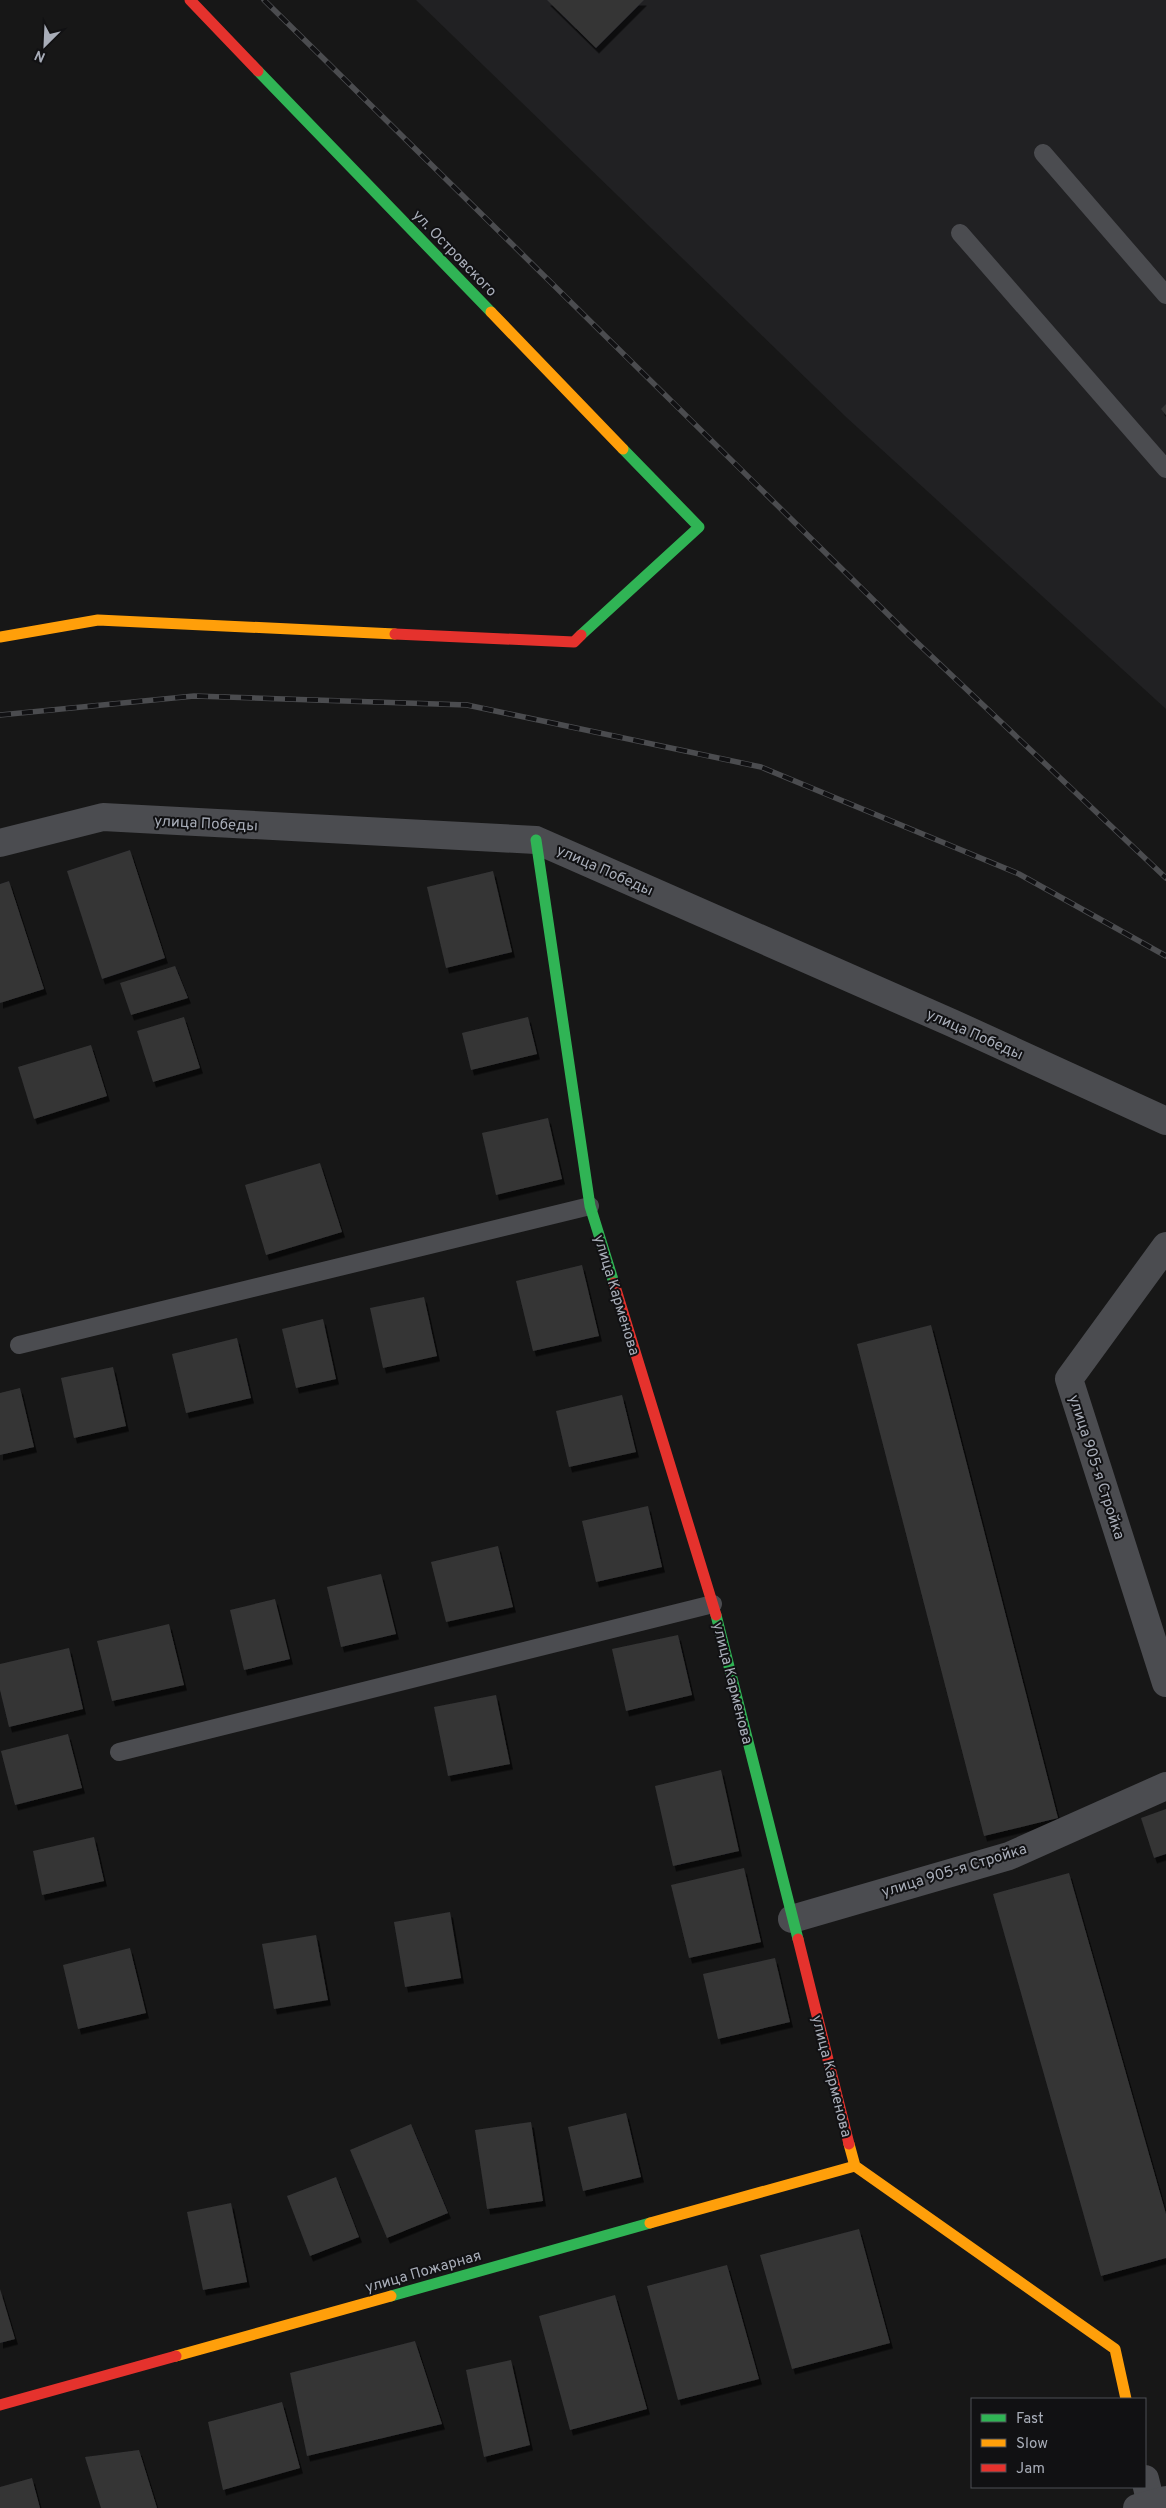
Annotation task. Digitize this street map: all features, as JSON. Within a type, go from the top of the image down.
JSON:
[{"type":"street","name":"ул. Островского","points":[[0,637],[98,620],[574,642],[699,527],[190,0]]},
{"type":"street","name":"улица Победы","points":[[0,843],[103,817],[536,840],[952,1023],[1166,1120]]},
{"type":"street","name":"улица Карменова","points":[[536,840],[590,1206],[713,1604],[855,2166]]},
{"type":"street","name":"улица 905-я Стройка","points":[[1166,1246],[1069,1379],[1166,1683]]},
{"type":"street","name":"улица 905-я Стройка","points":[[792,1919],[1009,1856],[1166,1786]]},
{"type":"street","points":[[855,2166],[1114,2349],[1126,2398]]},
{"type":"street","name":"улица Пожарная","points":[[0,2404],[855,2166]]},
{"type":"lane","points":[[1043,153],[1166,296]]},
{"type":"lane","points":[[960,233],[1166,469]]},
{"type":"lane","points":[[18,1344],[590,1206]]},
{"type":"lane","points":[[119,1752],[713,1604]]},
{"type":"shaded area","points":[[416,0],[1166,0],[1166,709],[846,417]]},
{"type":"building","points":[[547,0],[644,0],[596,48]]},
{"type":"building","points":[[1166,404],[1166,415],[1161,409]]},
{"type":"building","points":[[130,850],[165,958],[102,979],[67,871]]},
{"type":"building","points":[[493,871],[512,952],[446,968],[427,887]]},
{"type":"building","points":[[9,881],[44,989],[0,1003],[0,884]]},
{"type":"building","points":[[175,966],[188,998],[131,1015],[120,983]]},
{"type":"building","points":[[184,1017],[200,1068],[153,1082],[137,1031]]},
{"type":"building","points":[[528,1017],[537,1054],[471,1070],[462,1033]]},
{"type":"building","points":[[91,1045],[107,1096],[34,1119],[18,1067]]},
{"type":"building","points":[[548,1118],[562,1179],[496,1195],[482,1133]]},
{"type":"building","points":[[320,1163],[342,1232],[266,1255],[245,1185]]},
{"type":"building","points":[[582,1265],[599,1336],[533,1351],[516,1281]]},
{"type":"building","points":[[424,1297],[437,1356],[383,1368],[370,1308]]},
{"type":"building","points":[[323,1319],[336,1379],[296,1388],[282,1329]]},
{"type":"building","points":[[931,1325],[1058,1818],[984,1836],[857,1344]]},
{"type":"building","points":[[237,1338],[251,1398],[186,1413],[172,1354]]},
{"type":"building","points":[[113,1367],[126,1426],[74,1438],[61,1378]]},
{"type":"building","points":[[20,1388],[34,1447],[0,1455],[0,1393]]},
{"type":"building","points":[[622,1395],[636,1452],[569,1467],[556,1411]]},
{"type":"building","points":[[648,1506],[662,1567],[596,1582],[582,1521]]},
{"type":"building","points":[[498,1546],[513,1607],[446,1622],[431,1562]]},
{"type":"building","points":[[381,1574],[396,1634],[341,1647],[327,1587]]},
{"type":"building","points":[[275,1599],[290,1659],[244,1670],[230,1610]]},
{"type":"building","points":[[169,1624],[184,1685],[112,1701],[97,1641]]},
{"type":"building","points":[[678,1635],[692,1695],[626,1711],[612,1649]]},
{"type":"building","points":[[69,1648],[83,1709],[9,1727],[0,1690],[0,1664]]},
{"type":"building","points":[[496,1695],[510,1764],[448,1776],[434,1707]]},
{"type":"building","points":[[68,1734],[82,1788],[15,1805],[1,1751]]},
{"type":"building","points":[[721,1770],[739,1851],[673,1866],[655,1786]]},
{"type":"building","points":[[1166,1809],[1166,1854],[1154,1858],[1141,1818]]},
{"type":"building","points":[[94,1837],[104,1881],[42,1895],[33,1851]]},
{"type":"building","points":[[744,1868],[761,1942],[689,1958],[671,1885]]},
{"type":"building","points":[[1069,1873],[1166,2214],[1166,2258],[1101,2276],[993,1894]]},
{"type":"building","points":[[450,1912],[461,1978],[405,1987],[394,1922]]},
{"type":"building","points":[[316,1935],[328,2000],[274,2009],[262,1944]]},
{"type":"building","points":[[130,1948],[146,2013],[78,2029],[63,1965]]},
{"type":"building","points":[[775,1958],[790,2022],[718,2039],[703,1974]]},
{"type":"building","points":[[626,2113],[641,2177],[583,2191],[568,2127]]},
{"type":"building","points":[[531,2122],[543,2201],[487,2209],[475,2130]]},
{"type":"building","points":[[411,2124],[448,2213],[387,2238],[350,2150]]},
{"type":"building","points":[[336,2177],[359,2237],[310,2256],[287,2196]]},
{"type":"building","points":[[231,2203],[247,2282],[203,2290],[187,2212]]},
{"type":"building","points":[[859,2229],[890,2343],[792,2369],[760,2255]]},
{"type":"building","points":[[727,2265],[759,2379],[678,2400],[647,2286]]},
{"type":"building","points":[[0,2289],[15,2339],[0,2343]]},
{"type":"building","points":[[615,2295],[647,2409],[570,2430],[539,2316]]},
{"type":"building","points":[[415,2341],[442,2424],[307,2456],[290,2373]]},
{"type":"building","points":[[511,2360],[530,2445],[484,2457],[466,2370]]},
{"type":"building","points":[[282,2402],[300,2468],[223,2490],[208,2422]]},
{"type":"building","points":[[139,2450],[157,2508],[101,2508],[85,2457]]},
{"type":"building","points":[[32,2478],[40,2508],[0,2508],[0,2487]]},
{"type":"railway","points":[[264,0],[909,635],[1166,878]]},
{"type":"railway","points":[[0,715],[194,696],[467,705],[761,767],[1019,874],[1166,956]]},
{"type":"traffic: fast","points":[[258,71],[491,312]]},
{"type":"traffic: fast","points":[[581,635],[699,527],[623,449]]},
{"type":"traffic: fast","points":[[536,840],[590,1206],[614,1283]]},
{"type":"traffic: fast","points":[[716,1615],[798,1939]]},
{"type":"traffic: fast","points":[[391,2296],[650,2223]]},
{"type":"traffic: slow","points":[[491,312],[623,449]]},
{"type":"traffic: slow","points":[[0,637],[98,620],[395,634]]},
{"type":"traffic: slow","points":[[849,2144],[855,2166],[1115,2349],[1126,2398]]},
{"type":"traffic: slow","points":[[650,2223],[855,2166]]},
{"type":"traffic: slow","points":[[176,2356],[391,2296]]},
{"type":"traffic: jam","points":[[190,0],[258,71]]},
{"type":"traffic: jam","points":[[395,634],[574,642],[581,635]]},
{"type":"traffic: jam","points":[[614,1283],[716,1615]]},
{"type":"traffic: jam","points":[[798,1939],[849,2144]]},
{"type":"traffic: jam","points":[[0,2405],[176,2356]]}]
